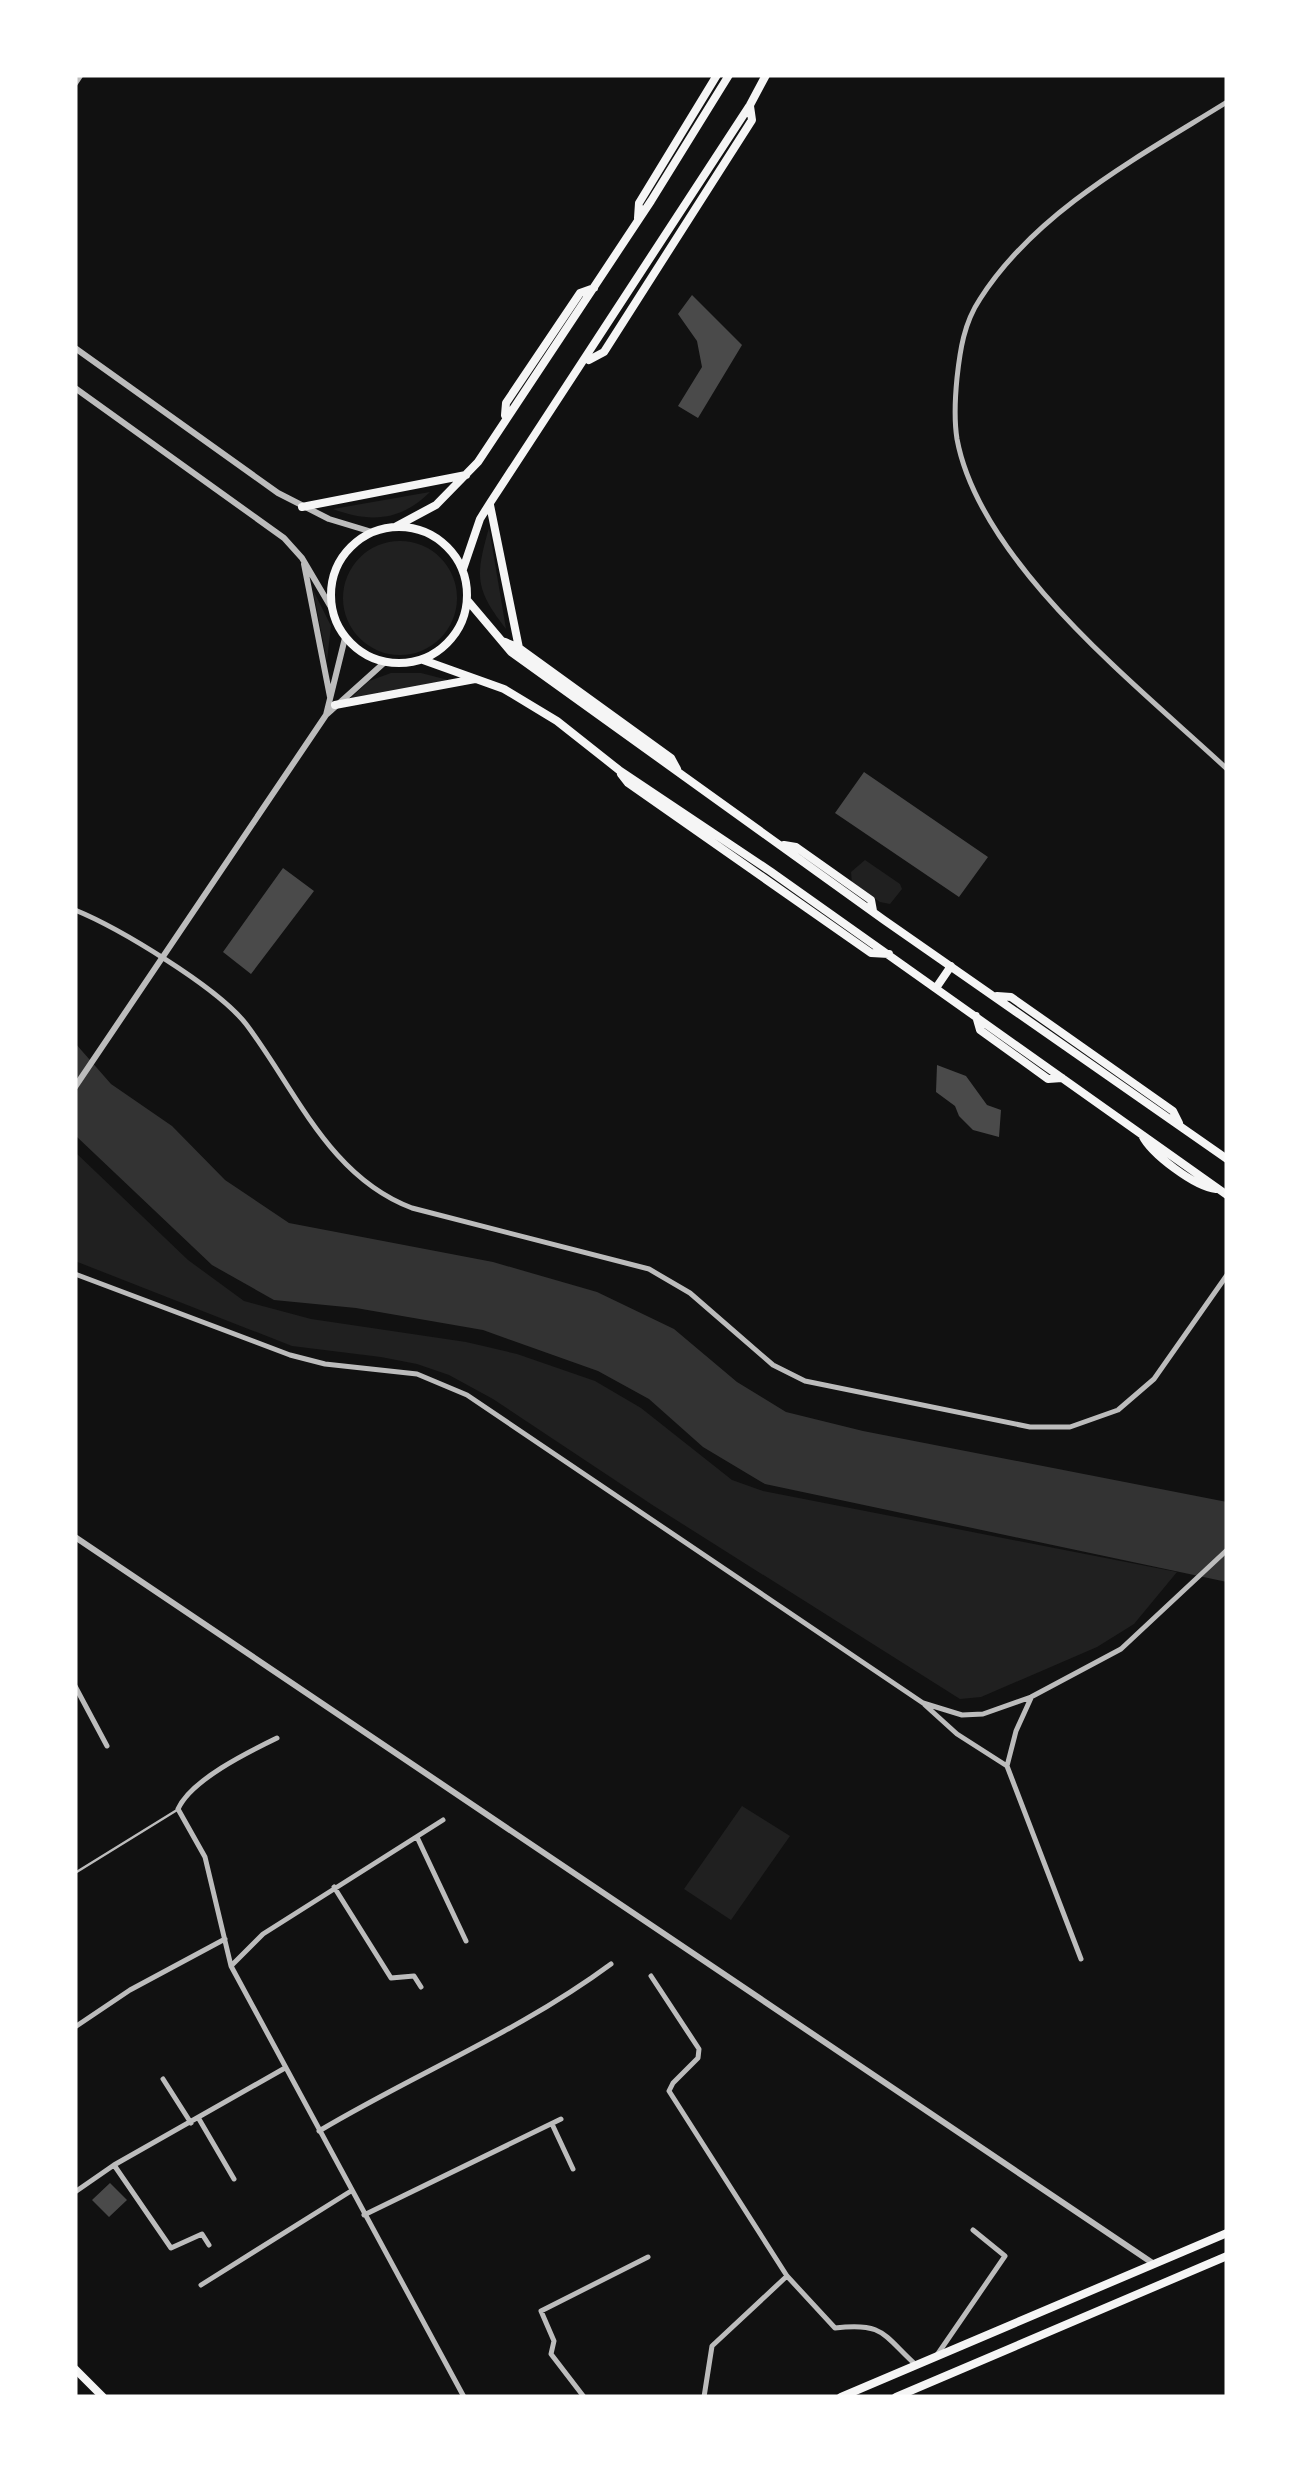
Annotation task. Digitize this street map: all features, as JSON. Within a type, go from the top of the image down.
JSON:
[{"type":"main road","points":[[638,222],[639,203],[717,75]]},
{"type":"main road","points":[[395,527],[416,529],[436,537],[452,551],[463,569],[468,601],[464,620],[454,637],[423,660],[404,664],[384,662],[356,649],[345,638],[332,609],[330,590],[334,572],[356,542],[436,505],[466,475],[638,222],[729,75]]},
{"type":"main road","points":[[463,569],[490,503],[586,362],[766,75]]},
{"type":"main road","points":[[302,507],[466,475]]},
{"type":"main road","points":[[490,503],[519,648]]},
{"type":"main road","points":[[468,601],[511,652],[1227,1159]]},
{"type":"main road","points":[[501,640],[519,648],[671,758],[678,773]]},
{"type":"main road","points":[[423,660],[480,679],[557,721],[618,770],[889,954],[1223,1192]]},
{"type":"main road","points":[[332,701],[480,679]]},
{"type":"main road","points":[[936,988],[951,966]]},
{"type":"main road","points":[[842,2397],[1227,2234]]},
{"type":"main road","points":[[896,2397],[912,2394],[1227,2256]]},
{"type":"main road","points":[[75,2369],[103,2397]]},
{"type":"street","points":[[75,84],[81,75]]},
{"type":"street","points":[[1227,102],[1060,212],[1014,255],[978,300],[961,342],[955,396],[958,439],[973,487],[1015,557],[1100,650],[1227,769]]},
{"type":"street","points":[[75,348],[302,507],[329,520],[372,532]]},
{"type":"street","points":[[75,388],[259,519],[302,558],[332,609]]},
{"type":"street","points":[[302,558],[332,701]]},
{"type":"street","points":[[75,1087],[326,716],[345,638]]},
{"type":"street","points":[[332,701],[384,662]]},
{"type":"street","points":[[75,910],[98,919],[230,1006],[342,1163],[375,1192],[412,1208],[649,1269],[690,1294],[774,1365],[806,1380],[1030,1427],[1082,1424],[1118,1410],[1154,1379],[1227,1274]]},
{"type":"street","points":[[75,1274],[290,1356],[325,1364],[417,1374],[466,1396],[924,1703],[962,1715],[1010,1706],[1121,1649],[1227,1550]]},
{"type":"street","points":[[75,1537],[1154,2264]]},
{"type":"street","points":[[75,1686],[107,1746]]},
{"type":"street","points":[[1031,1697],[1007,1766],[1082,1959]]},
{"type":"street","points":[[924,1703],[930,1713],[957,1734],[1007,1766]]},
{"type":"street","points":[[277,1738],[197,1785],[178,1809],[205,1857],[231,1966],[464,2397]]},
{"type":"street","points":[[231,1966],[263,1934],[443,1820]]},
{"type":"street","points":[[417,1837],[466,1941]]},
{"type":"street","points":[[334,1887],[392,1978],[414,1976],[420,1986]]},
{"type":"street","points":[[75,2028],[130,1990],[224,1939]]},
{"type":"street","points":[[319,2131],[386,2092],[532,2018],[611,1964]]},
{"type":"street","points":[[651,1976],[699,2048],[698,2058],[670,2091],[788,2276],[835,2328],[862,2324],[883,2332],[916,2365]]},
{"type":"street","points":[[75,2192],[114,2164],[285,2068]]},
{"type":"street","points":[[163,2079],[191,2123]]},
{"type":"street","points":[[200,2119],[234,2179]]},
{"type":"street","points":[[364,2215],[561,2119]]},
{"type":"street","points":[[552,2124],[573,2170]]},
{"type":"street","points":[[114,2164],[171,2248],[202,2234],[209,2246]]},
{"type":"street","points":[[200,2286],[351,2191]]},
{"type":"street","points":[[936,2357],[1006,2256],[973,2230]]},
{"type":"street","points":[[584,2397],[551,2354],[554,2341],[541,2310],[648,2257]]},
{"type":"street","points":[[704,2397],[712,2346],[788,2276]]},
{"type":"lane","points":[[75,1872],[178,1809]]},
{"type":"shaded area","points":[[430,492],[408,509],[384,517],[333,509]]},
{"type":"shaded area","points":[[489,528],[506,629],[488,603],[481,582],[481,559]]},
{"type":"shaded area","points":[[400,541],[422,545],[441,557],[453,576],[457,598],[453,620],[441,639],[422,651],[400,655],[378,651],[359,639],[347,620],[343,598],[347,576],[359,557],[378,545]]},
{"type":"shaded area","points":[[313,590],[331,626],[327,661]]},
{"type":"shaded area","points":[[391,673],[421,673],[448,680],[351,698],[369,681]]},
{"type":"shaded area","points":[[865,860],[900,884],[902,889],[890,904],[880,902],[852,883],[851,872]]},
{"type":"shaded area","points":[[75,1043],[111,1084],[172,1126],[225,1180],[289,1223],[493,1262],[597,1292],[674,1329],[737,1382],[786,1412],[863,1431],[1227,1502],[1227,1582],[765,1484],[703,1447],[649,1399],[598,1371],[483,1330],[356,1308],[274,1300],[212,1265],[76,1136]]},
{"type":"shaded area","points":[[75,1152],[188,1260],[244,1301],[311,1319],[466,1342],[517,1354],[595,1381],[641,1408],[732,1480],[763,1491],[1177,1572],[1134,1624],[1097,1647],[981,1697],[960,1699],[654,1506],[493,1399],[449,1375],[381,1357],[292,1346],[75,1261]]},
{"type":"shaded area","points":[[742,1806],[790,1836],[731,1920],[684,1889]]},
{"type":"building","points":[[692,295],[742,345],[698,418],[678,406],[702,367],[697,341],[678,314]]},
{"type":"building","points":[[864,772],[988,857],[959,897],[835,813]]},
{"type":"building","points":[[283,868],[314,891],[251,974],[223,952]]},
{"type":"building","points":[[937,1065],[966,1076],[987,1105],[1001,1110],[999,1137],[973,1130],[955,1106],[936,1092]]},
{"type":"building","points":[[110,2183],[127,2200],[109,2217],[92,2200]]}]
